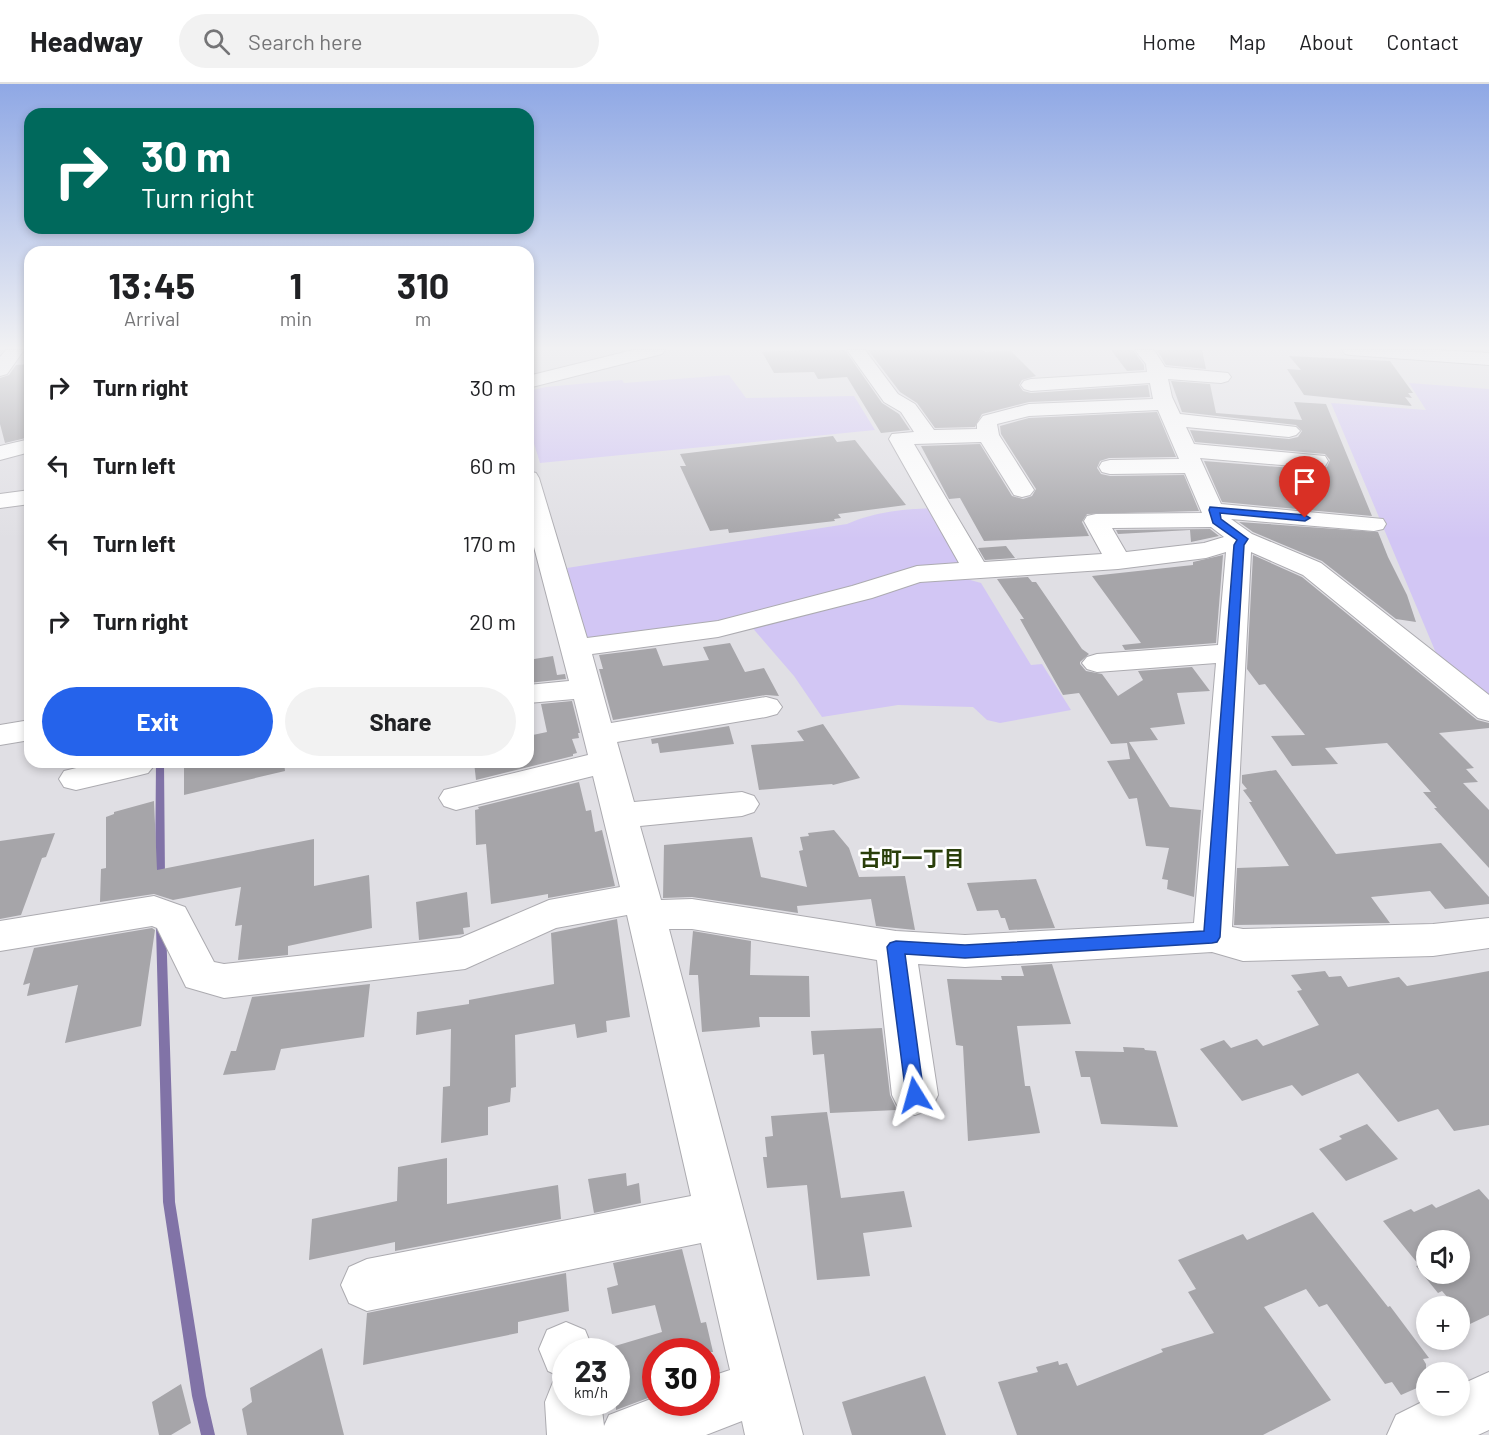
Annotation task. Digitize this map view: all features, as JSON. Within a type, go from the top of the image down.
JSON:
[{"type":"street","points":[[912,413],[928,436]]},
{"type":"street","points":[[1017,413],[990,420],[987,424],[988,435],[1022,490]]},
{"type":"street","points":[[1170,413],[1215,515],[1242,539],[1312,569],[1489,711]]},
{"type":"street","points":[[1110,467],[1191,458],[1309,460],[1287,424],[1179,413]]},
{"type":"street","points":[[976,571],[900,440],[928,436],[988,435]]},
{"type":"street","points":[[0,453],[24,447]]},
{"type":"street","points":[[0,501],[24,498]]},
{"type":"street","points":[[534,501],[603,748],[768,1411],[629,1435]]},
{"type":"street","points":[[1118,561],[1094,517],[1215,515],[1374,525]]},
{"type":"street","points":[[576,648],[718,629],[862,592],[917,574],[1118,561],[1206,550],[1242,539]]},
{"type":"street","points":[[1212,937],[1239,545],[1242,539]]},
{"type":"street","points":[[534,588],[556,585]]},
{"type":"street","points":[[1097,663],[1231,653]]},
{"type":"street","points":[[534,693],[586,688]]},
{"type":"street","points":[[456,798],[603,748],[766,707]]},
{"type":"street","points":[[0,735],[24,731]]},
{"type":"street","points":[[76,778],[122,768]]},
{"type":"street","points":[[620,816],[742,804]]},
{"type":"street","points":[[0,936],[163,915],[200,975],[224,981],[465,953],[549,915],[643,906],[896,947],[965,951],[1212,937],[1243,945],[1433,940],[1489,933]]},
{"type":"street","points":[[896,947],[915,1095]]},
{"type":"street","points":[[367,1285],[720,1215]]},
{"type":"street","points":[[1416,1435],[1489,1400]]},
{"type":"street","points":[[574,1416],[576,1435]]},
{"type":"shaded area","points":[[534,413],[865,413],[875,430],[540,463],[534,444]]},
{"type":"shaded area","points":[[1335,413],[1489,413],[1489,695],[1436,653]]},
{"type":"shaded area","points":[[938,508],[970,569],[716,628],[584,641],[567,568],[847,524],[869,516],[891,512]]},
{"type":"shaded area","points":[[921,576],[956,576],[981,583],[1031,665],[1042,664],[1071,710],[1000,723],[987,720],[973,707],[898,705],[822,717],[794,676],[750,625]]},
{"type":"building","points":[[0,413],[24,413],[24,438],[5,443],[0,424]]},
{"type":"building","points":[[869,413],[898,413],[910,430],[881,433]]},
{"type":"building","points":[[924,413],[986,413],[982,414],[975,427],[935,428]]},
{"type":"building","points":[[1157,413],[1176,457],[1109,458],[1100,461],[1097,468],[1101,474],[1110,476],[1184,475],[1199,511],[1087,514],[1082,522],[1089,536],[984,541],[960,498],[949,499],[921,446],[980,444],[1012,496],[1023,499],[1032,496],[1036,489],[1001,434],[1000,426],[1029,418]]},
{"type":"building","points":[[1191,413],[1302,420],[1299,413],[1330,413],[1372,516],[1222,502],[1204,461],[1317,470],[1327,467],[1330,460],[1325,454],[1195,442],[1190,430],[1289,439],[1298,437],[1302,431],[1296,425]]},
{"type":"building","points":[[833,436],[837,442],[855,440],[906,505],[838,514],[841,518],[834,519],[835,521],[729,533],[728,529],[710,531],[680,466],[686,466],[680,454]]},
{"type":"building","points":[[1239,522],[1378,532],[1407,595],[1416,622],[1396,619],[1322,561],[1253,532]]},
{"type":"building","points":[[1210,529],[1219,536],[1191,542],[1190,530],[1118,534],[1116,530]]},
{"type":"building","points":[[1006,546],[1015,558],[985,560],[978,548]]},
{"type":"building","points":[[1223,555],[1216,643],[1125,650],[1122,645],[1141,643],[1092,576],[1193,565],[1193,562]]},
{"type":"building","points":[[1253,555],[1302,577],[1477,720],[1489,723],[1489,728],[1439,733],[1474,768],[1466,769],[1478,782],[1463,783],[1489,810],[1489,868],[1434,808],[1437,808],[1423,792],[1431,792],[1387,743],[1325,748],[1338,764],[1292,766],[1271,736],[1305,735],[1265,684],[1259,685],[1247,669]]},
{"type":"building","points":[[1028,577],[1032,582],[1036,582],[1082,649],[1089,654],[1080,664],[1086,671],[1102,674],[1118,696],[1143,680],[1138,671],[1192,667],[1210,691],[1177,693],[1185,724],[1150,728],[1158,740],[1129,742],[1170,807],[1201,810],[1194,897],[1167,889],[1168,880],[1162,879],[1169,848],[1146,846],[1137,798],[1129,799],[1107,761],[1130,759],[1127,743],[1111,744],[1079,693],[1063,695],[1020,619],[1024,619],[997,579]]},
{"type":"building","points":[[730,643],[745,672],[764,668],[779,696],[766,695],[613,720],[599,669],[603,669],[599,655],[656,648],[663,666],[709,660],[703,647]]},
{"type":"building","points":[[553,656],[557,675],[565,674],[566,679],[534,682],[534,659]]},
{"type":"building","points":[[572,701],[580,733],[578,733],[579,738],[572,739],[577,753],[573,756],[534,766],[534,735],[547,732],[541,704]]},
{"type":"building","points":[[823,724],[860,778],[833,785],[759,790],[751,745],[804,741],[797,731]]},
{"type":"building","points":[[729,726],[734,744],[660,753],[658,743],[652,744],[651,739]]},
{"type":"building","points":[[184,768],[285,768],[285,771],[184,795]]},
{"type":"building","points":[[475,768],[524,768],[476,780]]},
{"type":"building","points":[[1276,770],[1336,854],[1441,843],[1489,897],[1489,904],[1445,909],[1430,891],[1371,897],[1390,923],[1234,925],[1237,868],[1289,866],[1249,802],[1252,802],[1243,790],[1247,789],[1242,783],[1242,775]]},
{"type":"building","points":[[579,782],[586,811],[591,810],[595,832],[602,830],[615,886],[548,898],[548,894],[491,904],[486,844],[476,845],[475,810],[479,809],[478,807]]},
{"type":"building","points":[[154,801],[157,870],[314,839],[314,886],[369,875],[372,928],[288,946],[288,955],[238,960],[242,925],[235,926],[241,887],[173,900],[154,894],[100,902],[101,869],[106,868],[106,817],[114,812]]},
{"type":"building","points":[[834,830],[849,848],[859,877],[905,876],[915,930],[876,926],[871,899],[797,906],[798,913],[692,897],[663,898],[664,845],[752,837],[761,877],[807,887],[799,851],[803,850],[800,837],[809,836],[808,833]]},
{"type":"building","points":[[55,833],[46,857],[42,858],[21,915],[0,919],[0,841]]},
{"type":"building","points":[[1036,879],[1055,928],[1009,930],[1005,918],[1001,918],[998,910],[977,911],[967,883]]},
{"type":"building","points":[[467,892],[470,927],[463,928],[464,934],[419,940],[416,902]]},
{"type":"building","points":[[617,919],[630,1017],[606,1021],[607,1032],[577,1038],[575,1024],[515,1035],[516,1087],[511,1088],[510,1102],[488,1107],[488,1135],[441,1143],[443,1087],[450,1086],[451,1029],[416,1035],[417,1012],[469,1004],[469,1000],[554,984],[551,933]]},
{"type":"building","points":[[152,928],[155,930],[141,1026],[65,1043],[78,985],[27,996],[30,983],[23,985],[34,948]]},
{"type":"building","points":[[693,931],[751,941],[750,975],[809,976],[810,1017],[759,1017],[760,1027],[702,1032],[698,975],[689,975]]},
{"type":"building","points":[[1052,964],[1071,1024],[1017,1026],[1025,1086],[1030,1086],[1040,1133],[968,1141],[963,1046],[956,1045],[947,979],[1002,980],[1001,976],[1024,976],[1021,966]]},
{"type":"building","points":[[1325,971],[1329,977],[1341,976],[1348,987],[1399,977],[1407,986],[1489,971],[1489,1125],[1454,1131],[1438,1109],[1398,1122],[1358,1073],[1302,1096],[1292,1085],[1242,1101],[1200,1049],[1224,1040],[1231,1048],[1257,1039],[1263,1046],[1319,1025],[1297,991],[1302,990],[1291,975]]},
{"type":"building","points":[[370,984],[364,1037],[281,1049],[275,1070],[223,1075],[231,1051],[236,1051],[252,997]]},
{"type":"building","points":[[882,1028],[890,1095],[897,1110],[830,1113],[824,1054],[813,1055],[811,1031]]},
{"type":"building","points":[[1123,1047],[1156,1051],[1178,1127],[1101,1124],[1090,1077],[1081,1077],[1075,1051],[1124,1052]]},
{"type":"building","points":[[827,1112],[841,1198],[904,1191],[912,1227],[863,1233],[870,1276],[817,1280],[807,1185],[767,1188],[763,1157],[767,1157],[765,1137],[773,1136],[771,1116]]},
{"type":"building","points":[[1367,1124],[1398,1159],[1346,1181],[1319,1149],[1342,1139],[1339,1136]]},
{"type":"building","points":[[447,1158],[447,1204],[558,1185],[561,1219],[395,1251],[395,1242],[309,1260],[312,1219],[397,1201],[398,1167]]},
{"type":"building","points":[[626,1173],[627,1186],[639,1183],[641,1203],[594,1213],[588,1179]]},
{"type":"building","points":[[1479,1189],[1489,1200],[1489,1315],[1470,1324],[1470,1296],[1446,1296],[1442,1291],[1438,1293],[1431,1284],[1470,1284],[1470,1230],[1416,1230],[1416,1261],[1383,1221],[1411,1209],[1414,1212],[1432,1204],[1436,1208]]},
{"type":"building","points":[[1313,1212],[1416,1341],[1416,1350],[1423,1350],[1429,1358],[1423,1359],[1425,1362],[1416,1362],[1416,1388],[1401,1395],[1392,1382],[1385,1384],[1327,1304],[1319,1307],[1306,1289],[1264,1307],[1331,1400],[1263,1435],[1017,1435],[998,1382],[1038,1372],[1036,1367],[1058,1361],[1059,1365],[1067,1363],[1077,1386],[1163,1352],[1161,1349],[1214,1333],[1188,1292],[1196,1289],[1178,1260],[1243,1234],[1247,1240]]},
{"type":"building","points":[[682,1249],[701,1323],[706,1322],[710,1338],[642,1338],[642,1400],[630,1405],[630,1342],[662,1332],[655,1305],[612,1314],[607,1288],[618,1285],[613,1263]]},
{"type":"building","points":[[566,1273],[569,1311],[518,1322],[518,1333],[363,1365],[367,1313]]},
{"type":"building","points":[[322,1348],[344,1435],[247,1435],[242,1409],[252,1402],[250,1388]]},
{"type":"building","points":[[925,1376],[946,1435],[852,1435],[842,1402]]},
{"type":"building","points":[[181,1384],[191,1423],[171,1435],[159,1435],[152,1402]]},
{"type":"waterway","points":[[160,768],[160,880]]},
{"type":"waterway","points":[[161,926],[169,1202],[199,1396],[208,1435]]},
{"type":"district","name":"古町一丁目","points":[[912,859]]},
{"type":"route","points":[[915,1095],[896,947],[965,951],[1212,937],[1239,545],[1242,539],[1217,520],[1214,510],[1305,518]]}]
